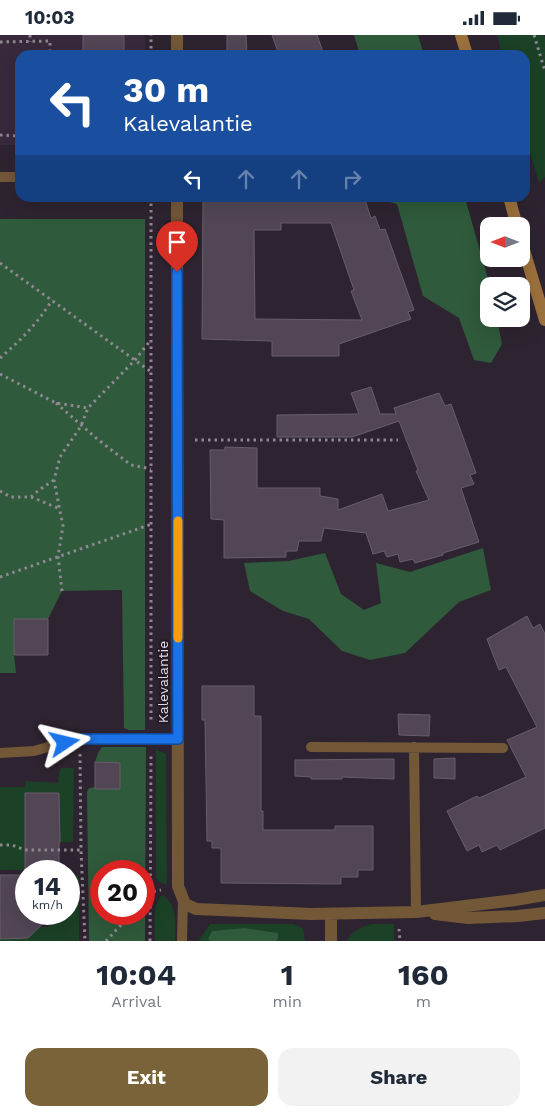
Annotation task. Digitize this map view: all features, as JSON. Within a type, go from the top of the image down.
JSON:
[{"type":"main road","points":[[461,35],[466,50]]},
{"type":"main road","points":[[510,202],[515,217]]},
{"type":"main road","points":[[529,267],[545,320]]},
{"type":"street","points":[[177,35],[177,50]]},
{"type":"street","name":"Kalevalantie","points":[[177,202],[178,886],[183,898]]},
{"type":"street","points":[[416,912],[545,895]]},
{"type":"street","points":[[183,898],[185,904],[196,909],[312,914],[416,912],[468,918],[545,913]]},
{"type":"street","points":[[331,913],[331,941]]},
{"type":"lane","points":[[0,177],[15,177]]},
{"type":"lane","points":[[0,753],[34,751],[80,739],[178,739]]},
{"type":"lane","points":[[311,747],[503,748]]},
{"type":"lane","points":[[414,747],[416,912]]},
{"type":"lane","points":[[182,941],[183,898]]},
{"type":"path","points":[[30,35],[30,42]]},
{"type":"path","points":[[151,35],[151,50]]},
{"type":"path","points":[[534,35],[545,71]]},
{"type":"path","points":[[0,42],[50,41],[50,50]]},
{"type":"path","points":[[0,135],[15,135]]},
{"type":"path","points":[[150,202],[152,525],[151,860]]},
{"type":"path","points":[[0,263],[150,371]]},
{"type":"path","points":[[0,358],[42,317],[52,300]]},
{"type":"path","points":[[62,591],[58,556],[63,526],[54,480],[60,457],[81,426],[88,408],[135,360],[150,341]]},
{"type":"path","points":[[0,374],[56,403],[81,426],[131,465],[151,469]]},
{"type":"path","points":[[56,403],[88,408]]},
{"type":"path","points":[[192,440],[398,439]]},
{"type":"path","points":[[31,497],[54,480]]},
{"type":"path","points":[[0,491],[11,497],[31,497],[59,509]]},
{"type":"path","points":[[0,577],[152,525]]},
{"type":"path","points":[[80,739],[81,850],[85,941]]},
{"type":"path","points":[[0,845],[12,845],[25,850],[81,850]]},
{"type":"path","points":[[399,912],[400,941]]},
{"type":"path","points":[[106,941],[121,925]]},
{"type":"path","points":[[150,925],[150,941]]},
{"type":"shaded area","points":[[0,35],[145,35],[145,50],[15,50],[15,145],[0,145]]},
{"type":"green space","points":[[354,35],[418,35],[422,50],[358,50]]},
{"type":"green space","points":[[497,35],[544,35],[545,38],[545,177],[539,183],[530,152],[530,50],[501,50]]},
{"type":"green space","points":[[390,202],[466,202],[480,251],[480,267],[485,267],[487,277],[480,277],[480,327],[499,327],[502,344],[491,363],[474,360],[459,318],[423,296],[397,204]]},
{"type":"green space","points":[[0,219],[145,219],[145,730],[129,730],[124,728],[122,590],[62,591],[48,619],[14,619],[16,673],[0,673]]},
{"type":"green space","points":[[483,548],[491,590],[459,602],[405,653],[370,660],[342,651],[309,619],[283,611],[250,591],[244,563],[289,561],[325,553],[341,594],[364,610],[381,603],[376,563],[410,572]]},
{"type":"green space","points":[[102,747],[146,747],[145,860],[90,860],[90,925],[145,925],[145,941],[89,941],[87,792],[89,788],[95,787],[95,789],[120,789],[120,763],[95,762]]},
{"type":"green space","points":[[156,749],[166,754],[167,885],[156,879]]},
{"type":"green space","points":[[61,768],[74,768],[73,842],[60,842],[59,793],[25,793],[25,860],[15,860],[15,870],[0,870],[0,787],[25,787],[25,781],[58,783]]},
{"type":"green space","points":[[161,896],[164,896],[172,905],[175,922],[175,941],[155,941],[155,912]]},
{"type":"green space","points":[[210,924],[293,924],[303,928],[305,941],[198,941]]},
{"type":"green space","points":[[372,924],[394,924],[394,941],[346,941],[357,930]]},
{"type":"green space","points":[[50,925],[79,925],[79,941],[0,941],[0,939],[28,938],[39,927],[48,927]]},
{"type":"green space","points":[[244,928],[278,933],[278,939],[276,941],[210,941],[208,939],[212,931]]},
{"type":"building","points":[[83,35],[124,35],[124,50],[83,50]]},
{"type":"building","points":[[227,35],[246,35],[247,50],[227,50]]},
{"type":"building","points":[[272,35],[317,35],[322,50],[277,50]]},
{"type":"building","points":[[203,202],[366,202],[371,218],[375,216],[380,230],[385,229],[414,310],[408,312],[411,319],[339,344],[339,356],[272,356],[272,341],[202,339]],"holes":[[[281,223],[331,223],[354,290],[351,291],[362,320],[255,319],[254,230],[281,230]]]},
{"type":"building","points":[[371,387],[380,414],[396,414],[394,408],[439,393],[445,406],[451,404],[476,473],[470,475],[474,484],[461,488],[479,542],[415,563],[413,559],[400,562],[398,554],[387,557],[384,551],[373,554],[366,533],[324,528],[321,541],[299,541],[297,551],[286,551],[286,557],[224,558],[224,520],[211,519],[210,450],[225,450],[225,447],[257,448],[257,488],[320,488],[320,496],[338,499],[338,510],[382,494],[388,511],[429,500],[416,471],[418,470],[399,421],[352,437],[277,437],[277,415],[359,414],[351,393]]},
{"type":"building","points":[[527,616],[533,628],[540,624],[545,634],[545,828],[500,850],[497,845],[482,852],[479,845],[467,851],[447,811],[477,796],[479,798],[526,777],[507,740],[537,727],[506,667],[499,670],[487,639]]},
{"type":"building","points":[[14,619],[48,619],[48,655],[14,655]]},
{"type":"building","points":[[202,686],[254,686],[254,716],[261,716],[261,811],[263,811],[263,830],[335,830],[335,826],[373,826],[373,870],[358,870],[358,877],[341,877],[341,884],[221,883],[221,848],[212,848],[212,841],[207,841],[205,720],[202,720]]},
{"type":"building","points":[[398,714],[430,715],[429,736],[399,735]]},
{"type":"building","points":[[455,758],[455,779],[434,778],[434,759]]},
{"type":"building","points":[[394,759],[394,779],[342,777],[342,779],[311,779],[311,777],[295,776],[295,760]]},
{"type":"building","points":[[95,762],[120,763],[120,789],[95,789]]},
{"type":"building","points":[[25,793],[59,793],[59,860],[25,860]]},
{"type":"building","points":[[0,875],[15,875],[15,925],[42,925],[28,938],[0,939]]},
{"type":"slow traffic","points":[[178,521],[178,638]]},
{"type":"route","points":[[65,743],[80,739],[178,739],[177,272]]}]
